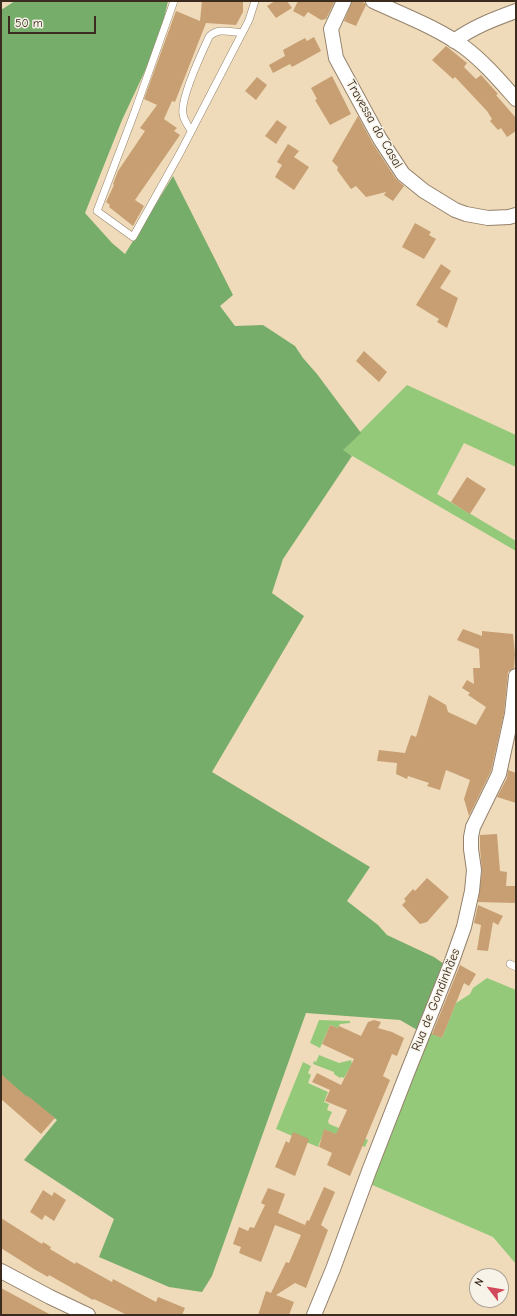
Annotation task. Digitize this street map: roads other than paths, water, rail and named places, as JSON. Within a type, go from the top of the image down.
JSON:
[{"type":"street","name":"Travessa do Casal","points":[[344,1],[331,28],[336,58],[380,139],[403,174],[424,191],[450,207],[466,214],[488,218],[509,217],[516,214]]},
{"type":"street","points":[[373,1],[415,20],[464,47],[487,67],[516,99]]},
{"type":"street","points":[[454,41],[468,31],[496,18],[516,11]]},
{"type":"street","name":"Rua de Gondinhães","points":[[314,1315],[464,927],[472,891],[474,870],[471,849],[473,827],[499,774],[512,714],[516,676]]},
{"type":"street","points":[[1,1271],[88,1315]]},
{"type":"lane","points":[[174,1],[135,111],[97,211],[133,237],[192,131],[249,20],[255,1]]},
{"type":"lane","points":[[192,131],[184,121],[182,107],[187,90],[208,37],[211,34],[222,31],[242,33]]}]
